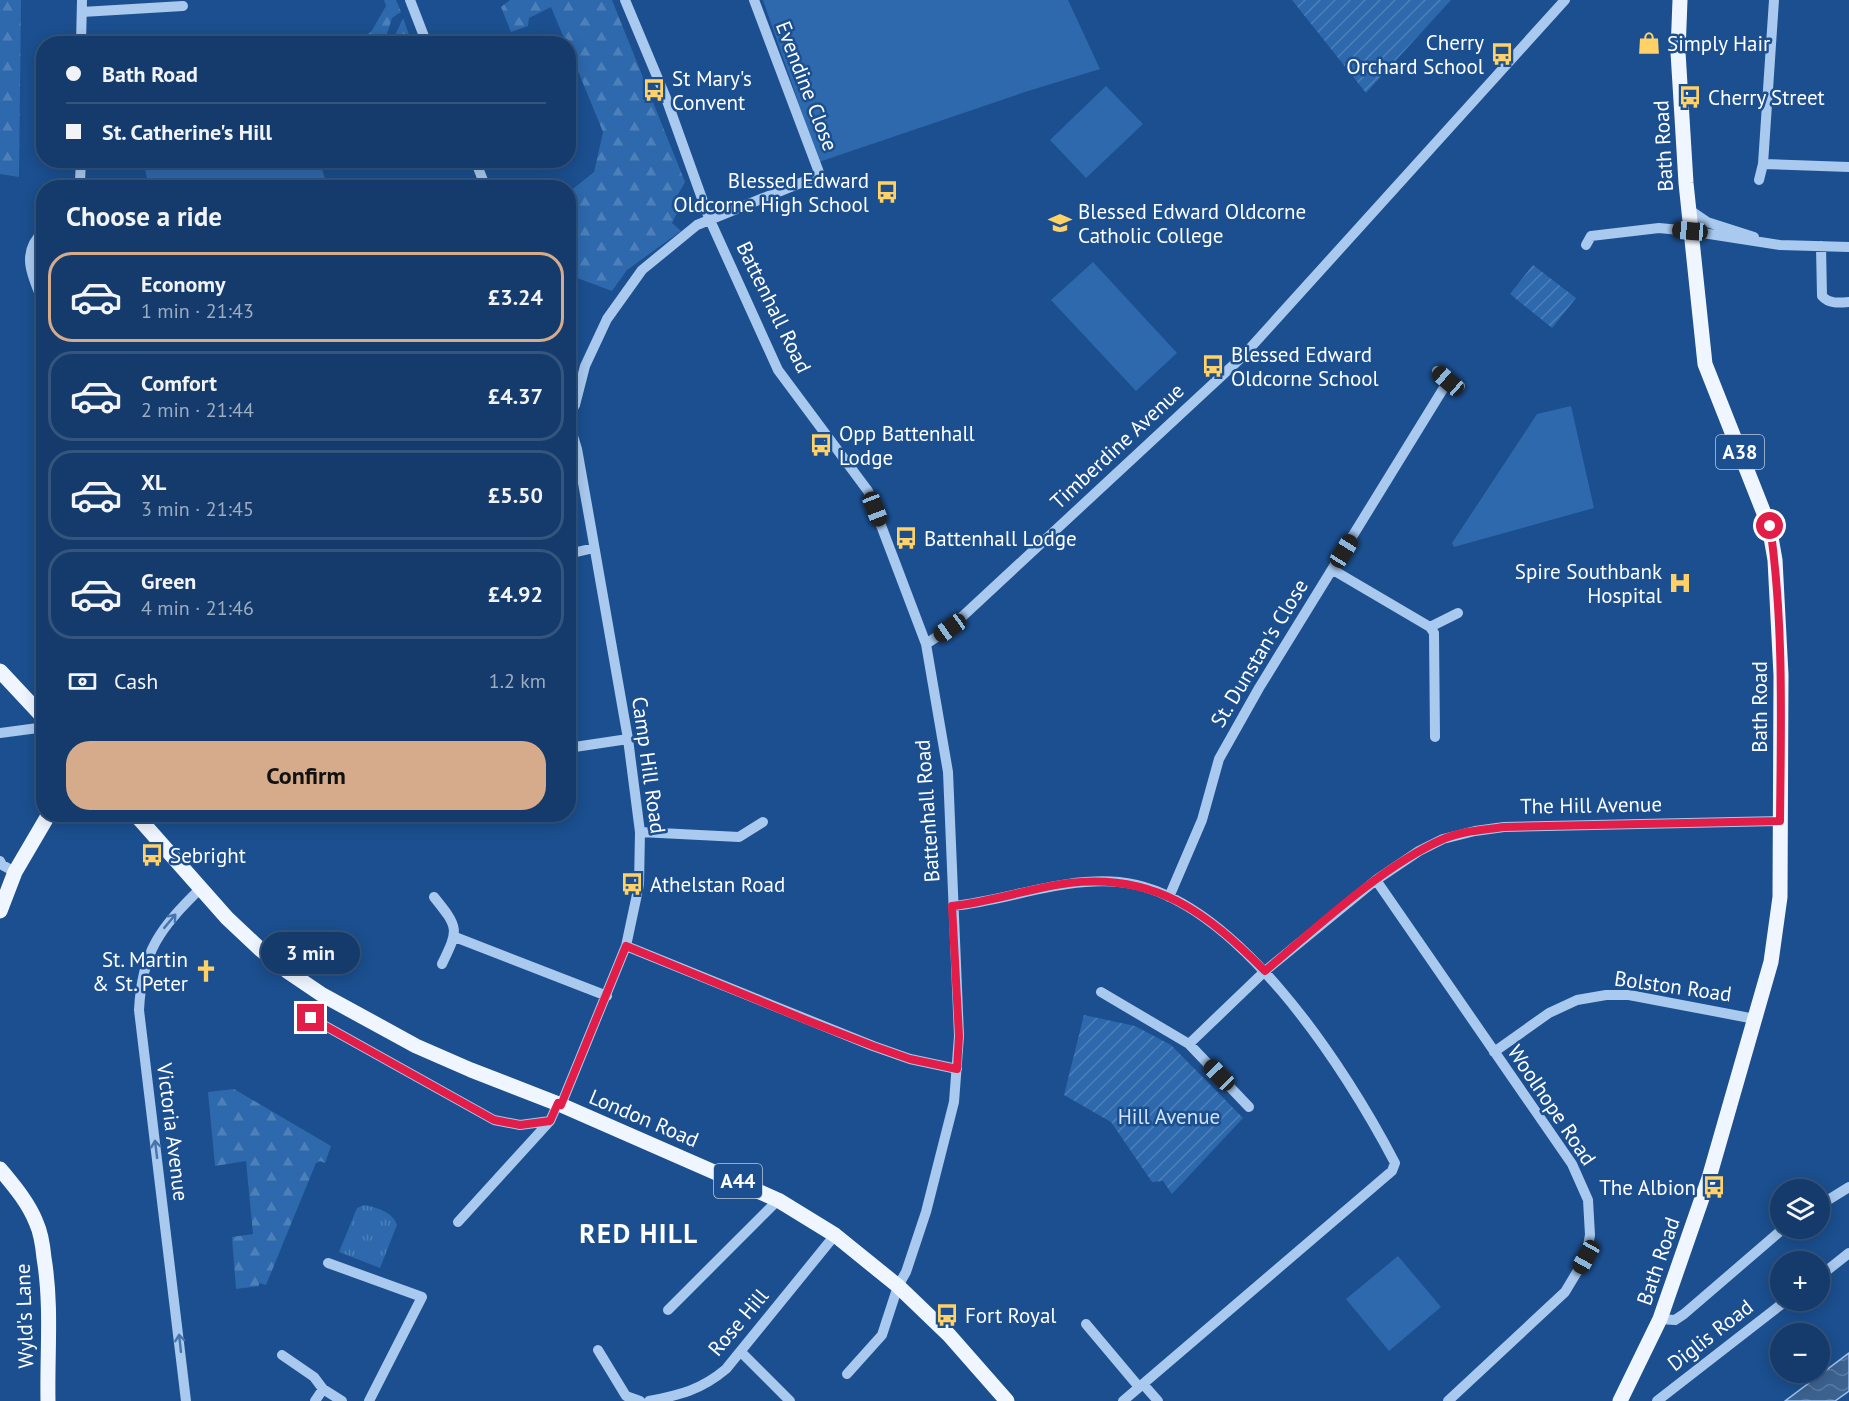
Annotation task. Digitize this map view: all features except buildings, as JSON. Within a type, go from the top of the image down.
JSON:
[{"type":"main road","name":"Bath Road","points":[[1620,1401],[1660,1319],[1709,1178],[1771,962],[1779,908],[1781,675],[1775,560],[1770,526],[1706,364],[1688,209],[1678,52],[1680,0]]},
{"type":"main road","points":[[0,671],[36,709]]},
{"type":"main road","points":[[0,911],[15,872],[44,822]]},
{"type":"main road","name":"London Road","points":[[142,822],[227,918],[261,950],[321,994],[416,1046],[560,1104],[778,1200],[835,1235],[898,1286],[949,1335],[1007,1401]]},
{"type":"main road","name":"Wyld's Lane","points":[[0,1169],[19,1192],[33,1216],[43,1247],[50,1317],[48,1401]]},
{"type":"street","points":[[410,0],[424,36]]},
{"type":"street","name":"Battenhall Road","points":[[625,0],[666,98],[709,218],[778,370],[868,491],[926,644],[948,772],[959,1036],[954,1102],[913,1254],[898,1286],[882,1335],[847,1374]]},
{"type":"street","name":"Evendine Close","points":[[709,218],[820,175],[754,0]]},
{"type":"street","name":"Timberdine Avenue","points":[[926,644],[950,628],[1242,357],[1565,0]]},
{"type":"street","points":[[1759,180],[1764,164],[1774,0]]},
{"type":"street","points":[[81,36],[82,6],[183,6]]},
{"type":"street","points":[[1764,164],[1849,167]]},
{"type":"street","points":[[1688,209],[1707,222],[1780,245]]},
{"type":"street","points":[[576,401],[585,366],[606,319],[642,270],[697,225],[709,218]]},
{"type":"street","points":[[1586,245],[1591,236],[1659,228],[1780,245],[1849,247]]},
{"type":"street","points":[[36,237],[29,252],[30,266],[36,282]]},
{"type":"street","points":[[1821,246],[1822,296],[1826,301],[1834,303],[1849,302]]},
{"type":"street","points":[[1437,371],[1448,381],[1460,386]]},
{"type":"street","name":"St. Dunstan's Close","points":[[1169,897],[1202,820],[1219,759],[1259,688],[1448,381]]},
{"type":"street","name":"Camp Hill Road","points":[[458,1222],[550,1121],[560,1104],[626,946],[639,885],[640,832],[628,739],[576,445]]},
{"type":"street","points":[[576,552],[594,548]]},
{"type":"street","points":[[1333,570],[1430,627],[1434,633],[1435,737]]},
{"type":"street","points":[[1430,627],[1458,613]]},
{"type":"street","points":[[0,734],[36,728]]},
{"type":"street","points":[[576,747],[628,739]]},
{"type":"street","name":"The Hill Avenue","points":[[1189,1044],[1265,971],[1376,880],[1419,851],[1443,839],[1504,827],[1780,821]]},
{"type":"street","points":[[640,832],[739,837],[763,822]]},
{"type":"street","points":[[0,861],[2,865],[15,872]]},
{"type":"street","name":"Woolhope Road","points":[[1376,880],[1572,1164],[1588,1200],[1590,1235],[1586,1257],[1565,1292],[1448,1401]]},
{"type":"street","points":[[952,906],[978,904],[1069,883],[1121,882],[1169,897],[1205,916],[1231,937],[1265,971],[1312,1031],[1354,1090],[1395,1163],[1392,1171],[1123,1401]]},
{"type":"street","name":"Victoria Avenue","points":[[186,1401],[139,1010],[140,987],[153,945],[165,926],[201,888]]},
{"type":"street","points":[[434,897],[450,916],[454,926],[455,937],[442,964]]},
{"type":"street","points":[[455,937],[607,996]]},
{"type":"street","points":[[626,946],[873,1046],[910,1059],[957,1069]]},
{"type":"street","points":[[1101,992],[1189,1044],[1249,1107]]},
{"type":"street","name":"Bolston Road","points":[[1494,1052],[1549,1012],[1578,1000],[1606,995],[1629,995],[1755,1018]]},
{"type":"street","points":[[311,1018],[494,1120],[520,1125],[550,1121]]},
{"type":"street","points":[[1830,1199],[1849,1187]]},
{"type":"street","points":[[668,1310],[778,1200]]},
{"type":"street","name":"Rose Hill","points":[[649,1401],[683,1395],[712,1381],[741,1352],[835,1235]]},
{"type":"street","points":[[1660,1319],[1675,1320],[1684,1314],[1771,1239]]},
{"type":"street","points":[[1830,1268],[1849,1253]]},
{"type":"street","points":[[328,1263],[422,1297],[369,1401]]},
{"type":"street","name":"Diglis Road","points":[[1657,1401],[1773,1311]]},
{"type":"street","points":[[1086,1324],[1141,1386],[1158,1401]]},
{"type":"street","points":[[598,1350],[626,1396],[640,1401]]},
{"type":"street","points":[[741,1352],[790,1401]]},
{"type":"street","points":[[282,1355],[314,1377],[323,1389],[342,1401]]},
{"type":"street","points":[[315,1401],[323,1389]]},
{"type":"green space","points":[[0,0],[21,0],[19,177],[0,174]]},
{"type":"green space","points":[[384,0],[396,0],[401,12],[392,18],[386,36],[363,36],[371,32],[386,6]]},
{"type":"green space","points":[[510,0],[612,0],[685,182],[671,207],[678,211],[672,223],[681,231],[627,270],[612,291],[576,278],[576,186],[594,172],[603,132],[576,66],[576,36],[563,36],[551,7],[529,18],[528,26],[511,32],[501,7]]},
{"type":"green space","points":[[763,0],[1068,0],[1100,69],[819,162]]},
{"type":"green space","points":[[1292,0],[1451,0],[1366,93]]},
{"type":"green space","points":[[403,18],[409,36],[395,36]]},
{"type":"green space","points":[[1106,86],[1143,124],[1086,178],[1050,140]]},
{"type":"green space","points":[[145,168],[322,168],[325,180],[147,180]]},
{"type":"green space","points":[[1093,262],[1177,353],[1136,391],[1051,300]]},
{"type":"green space","points":[[1533,265],[1576,298],[1552,328],[1510,294]]},
{"type":"green space","points":[[1571,406],[1594,508],[1454,547],[1452,543],[1537,414]]},
{"type":"green space","name":"Hill Avenue","points":[[1084,1015],[1135,1026],[1171,1045],[1243,1118],[1172,1194],[1163,1181],[1152,1182],[1111,1122],[1064,1095]]},
{"type":"green space","points":[[234,1089],[331,1146],[325,1163],[320,1161],[316,1163],[266,1285],[259,1283],[259,1286],[236,1289],[232,1237],[253,1234],[246,1161],[215,1166],[208,1092]]},
{"type":"green space","points":[[364,1205],[388,1213],[397,1225],[380,1268],[339,1252],[357,1208]]},
{"type":"green space","points":[[1398,1256],[1441,1307],[1389,1351],[1346,1299]]},
{"type":"water","points":[[1849,1353],[1849,1391],[1835,1401],[1785,1401],[1809,1383],[1830,1383],[1830,1367]]},
{"type":"place","name":"Simply Hair","points":[[1649,43]]},
{"type":"place","name":"Cherry Orchard School","points":[[1502,54]]},
{"type":"place","name":"St Mary's Convent","points":[[654,90]]},
{"type":"place","name":"Cherry Street","points":[[1690,97]]},
{"type":"place","name":"Blessed Edward Oldcorne High School","points":[[887,192]]},
{"type":"place","name":"Blessed Edward Oldcorne Catholic College","points":[[1060,223]]},
{"type":"place","name":"Blessed Edward Oldcorne School","points":[[1213,366]]},
{"type":"place","name":"Opp Battenhall Lodge","points":[[821,445]]},
{"type":"place","name":"Battenhall Lodge","points":[[906,538]]},
{"type":"place","name":"Spire Southbank Hospital","points":[[1680,583]]},
{"type":"place","name":"Sebright","points":[[152,855]]},
{"type":"place","name":"Athelstan Road","points":[[632,884]]},
{"type":"place","name":"St. Martin & St. Peter","points":[[206,971]]},
{"type":"place","name":"The Albion","points":[[1714,1187]]},
{"type":"place","name":"Fort Royal","points":[[947,1315]]},
{"type":"district","name":"RED HILL","points":[[639,1233]]},
{"type":"route","points":[[311,1018],[494,1120],[520,1125],[550,1121],[558,1103],[561,1105],[573,1079],[626,946],[873,1046],[910,1059],[957,1069],[959,1036],[952,906],[978,904],[1069,883],[1121,882],[1169,897],[1205,916],[1231,937],[1265,971],[1376,880],[1419,851],[1443,839],[1504,827],[1780,821],[1779,611],[1770,526]]}]
